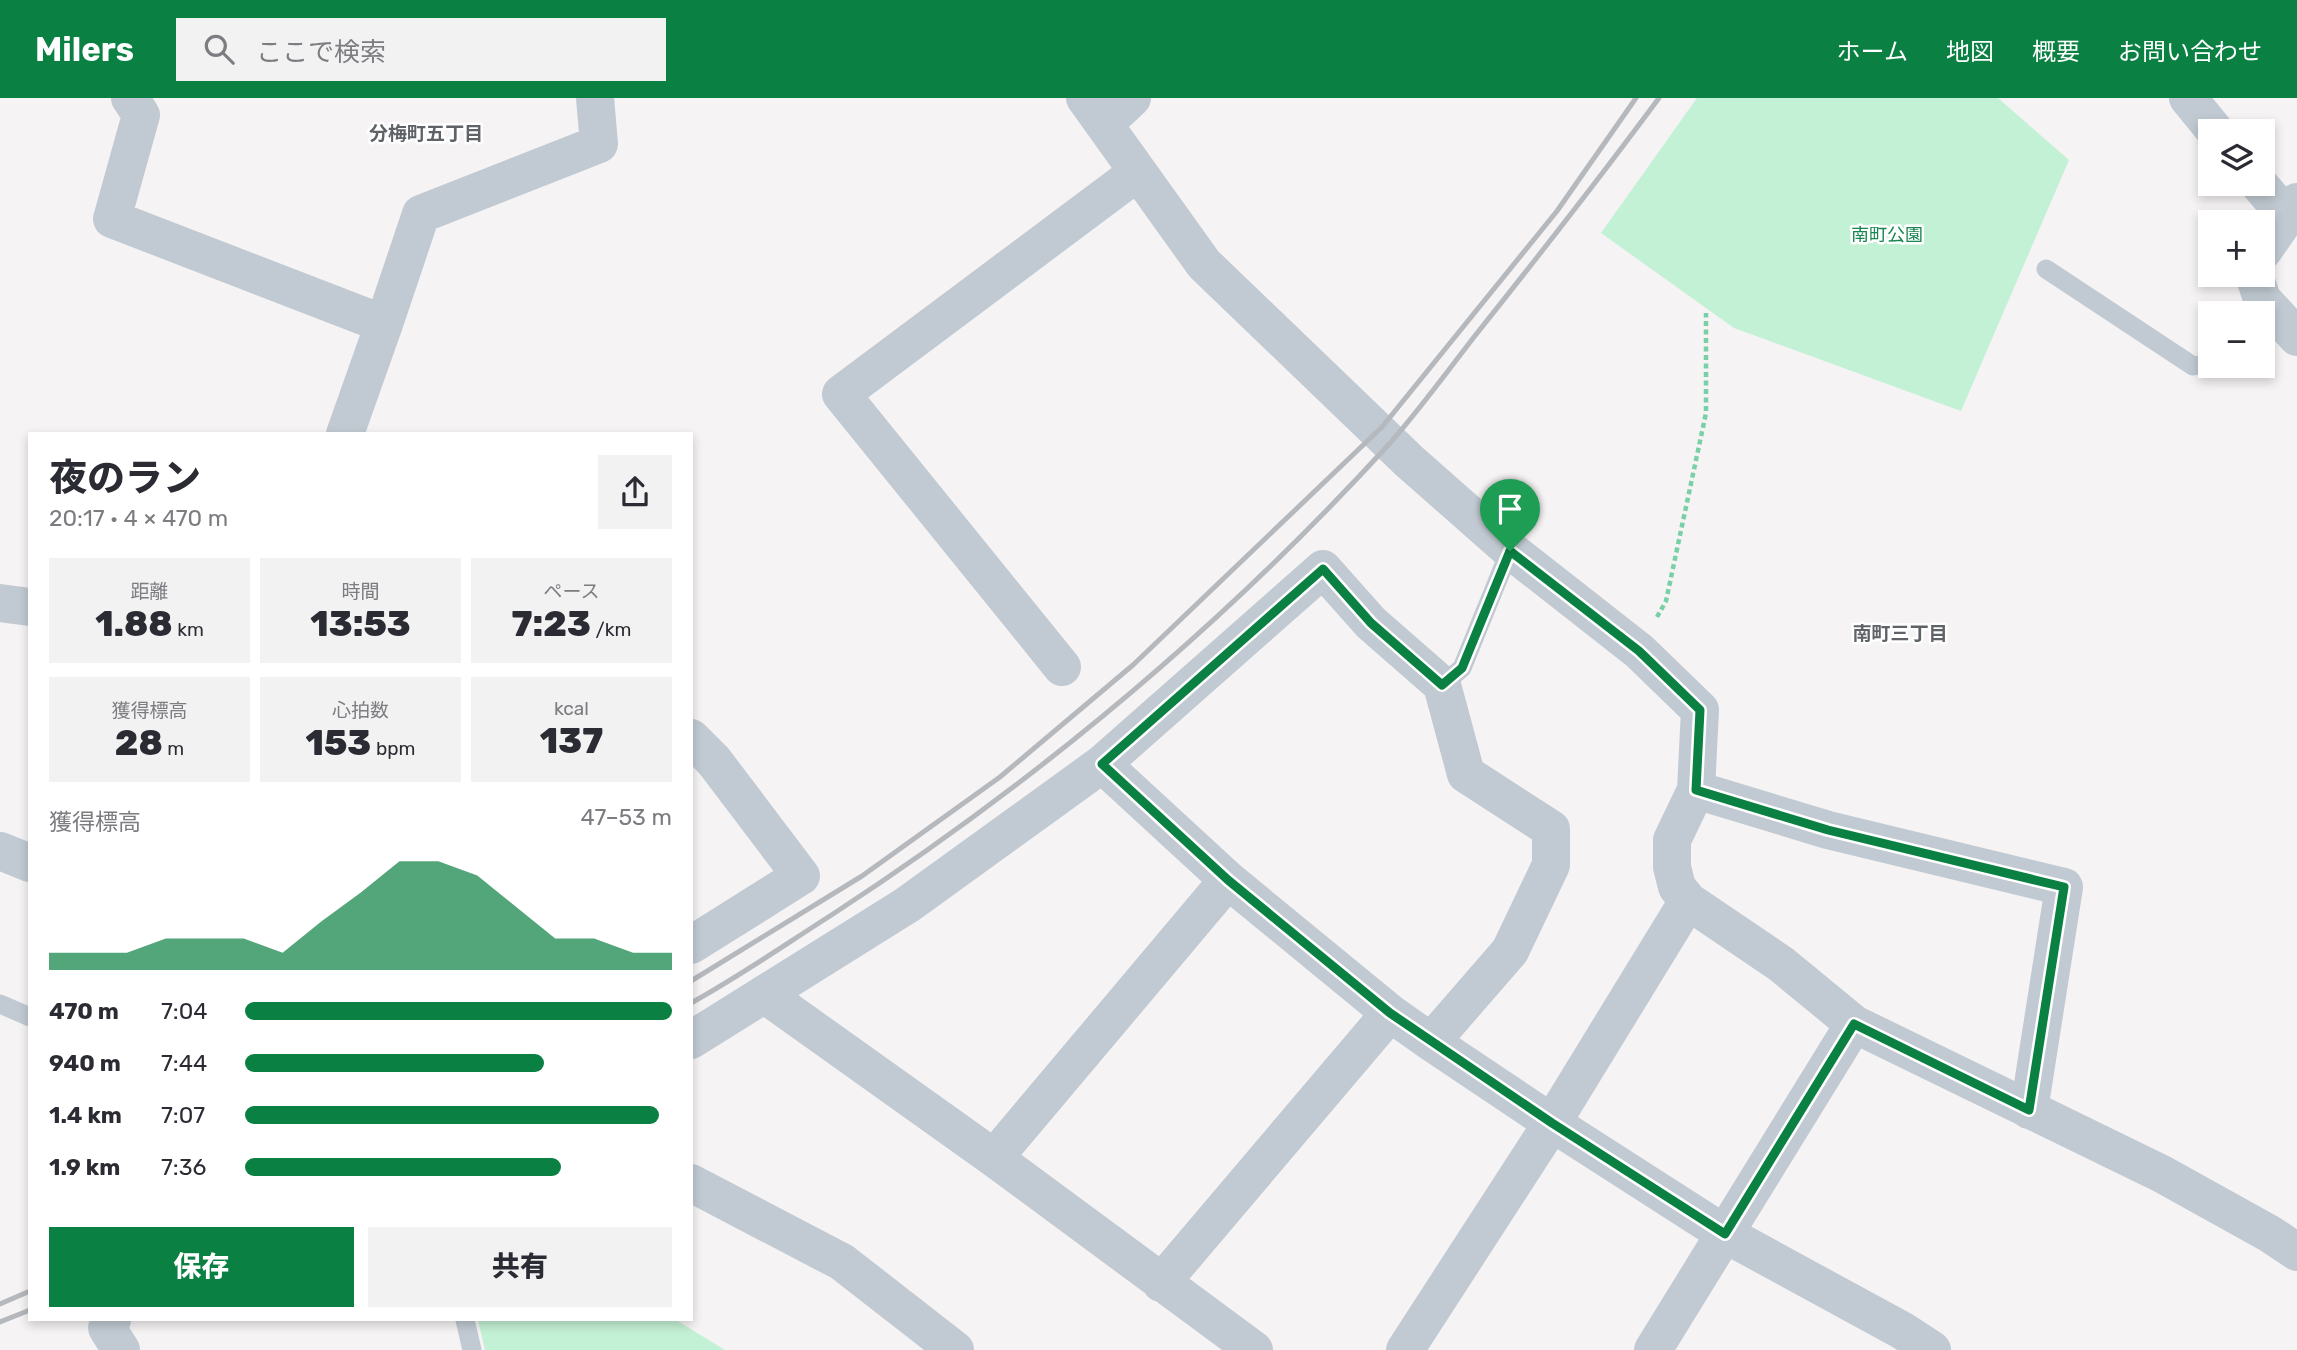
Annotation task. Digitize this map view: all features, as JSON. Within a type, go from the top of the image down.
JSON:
[{"type":"street","points":[[130,98],[141,115],[112,219],[384,324]]},
{"type":"street","points":[[346,432],[421,214],[599,144],[594,98]]},
{"type":"street","points":[[1132,98],[1094,111],[1204,264],[1399,452],[1510,551],[1639,651],[1700,710],[1696,790],[1672,840],[1672,867],[1677,887],[1688,901],[1781,964],[1854,1024],[2162,1174],[2297,1252]]},
{"type":"street","points":[[2188,98],[2205,119]]},
{"type":"street","points":[[1062,667],[841,394],[1138,172]]},
{"type":"street","points":[[2275,196],[2292,209],[2275,234]]},
{"type":"street","points":[[2256,296],[2297,337]]},
{"type":"street","points":[[693,1039],[907,905],[1102,764],[1323,569],[1371,623],[1442,685],[1466,774],[1551,829],[1551,865],[1510,951],[1432,1042]]},
{"type":"street","points":[[0,603],[28,607]]},
{"type":"street","points":[[693,740],[714,761],[801,876],[693,944]]},
{"type":"street","points":[[1102,764],[1228,880],[1390,1013],[1552,1123],[1725,1234],[1903,1331],[1932,1350]]},
{"type":"street","points":[[1696,790],[1828,830],[2064,887],[2029,1110]]},
{"type":"street","points":[[0,851],[28,862]]},
{"type":"street","points":[[993,1158],[1228,880]]},
{"type":"street","points":[[1405,1350],[1552,1123],[1688,901]]},
{"type":"street","points":[[764,994],[1254,1350]]},
{"type":"street","points":[[1161,1283],[1390,1013]]},
{"type":"street","points":[[1653,1350],[1854,1024]]},
{"type":"street","points":[[693,1184],[842,1262],[955,1350]]},
{"type":"street","points":[[111,1321],[107,1328],[121,1350]]},
{"type":"lane","points":[[2046,269],[2193,366],[2198,365]]},
{"type":"lane","points":[[1442,685],[1462,668],[1510,551]]},
{"type":"lane","points":[[0,1004],[28,1016]]},
{"type":"lane","points":[[465,1321],[472,1350]]},
{"type":"path","points":[[1639,651],[1666,601],[1706,413],[1706,313]]},
{"type":"green space","name":"南町公園","points":[[1697,98],[1998,98],[2069,160],[1961,411],[1734,328],[1601,233]]},
{"type":"green space","points":[[478,1321],[678,1321],[725,1350],[485,1350]]},
{"type":"railway","points":[[693,980],[862,876],[1000,777],[1133,665],[1382,427],[1557,211],[1636,98]]},
{"type":"railway","points":[[693,1002],[833,914],[983,809],[1127,696],[1263,573],[1328,509],[1423,404],[1659,98]]},
{"type":"railway","points":[[0,1304],[28,1292]]},
{"type":"railway","points":[[0,1322],[28,1311]]},
{"type":"district","name":"分梅町五丁目","points":[[426,133]]},
{"type":"district","name":"南町三丁目","points":[[1900,633]]},
{"type":"route","points":[[1510,551],[1639,651],[1700,710],[1696,790],[1828,830],[2064,887],[2029,1110],[1854,1024],[1725,1234],[1552,1123],[1390,1013],[1228,880],[1102,764],[1323,569],[1371,623],[1442,685],[1462,668],[1510,551]]}]
